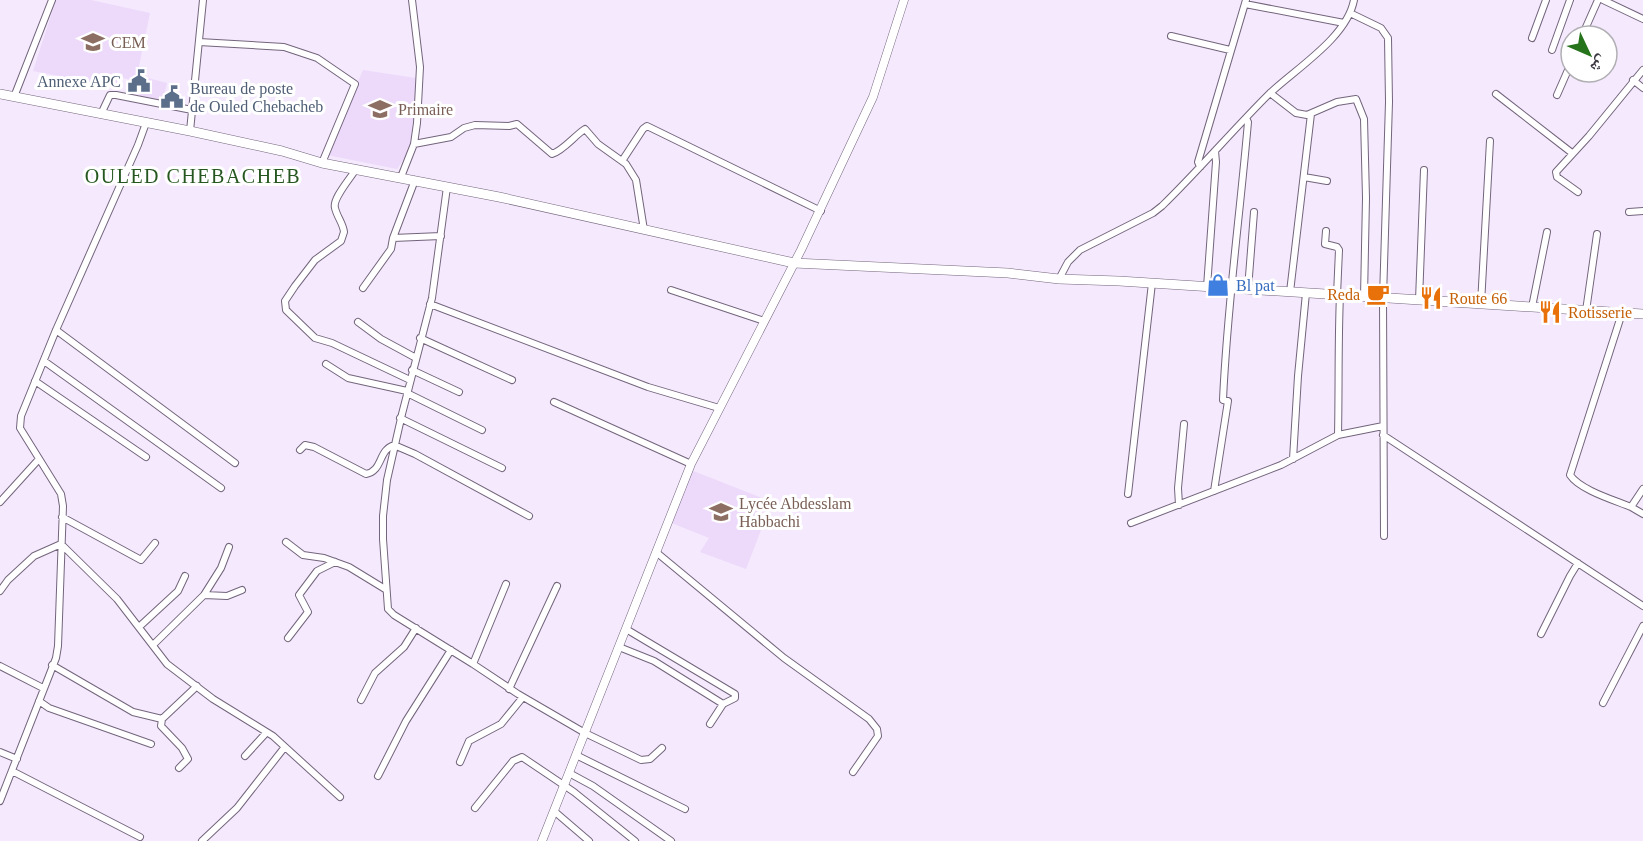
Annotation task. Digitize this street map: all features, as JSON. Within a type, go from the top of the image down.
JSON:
[{"type":"main road","points":[[0,94],[190,131],[282,151],[322,163],[401,177],[794,263],[1008,273],[1059,279],[1207,286],[1643,314]]},
{"type":"street","points":[[14,97],[51,0]]},
{"type":"street","points":[[190,131],[203,0]]},
{"type":"street","points":[[401,177],[414,144],[420,67],[412,0]]},
{"type":"street","points":[[542,841],[691,464],[821,211],[876,91],[904,0]]},
{"type":"street","points":[[1059,279],[1068,262],[1080,250],[1152,213],[1171,198],[1270,93],[1320,50],[1344,23],[1354,0]]},
{"type":"street","points":[[1532,38],[1546,0]]},
{"type":"street","points":[[1552,50],[1570,0]]},
{"type":"street","points":[[1587,24],[1598,0]]},
{"type":"street","points":[[1603,0],[1643,19]]},
{"type":"street","points":[[1200,167],[1198,162],[1245,2],[1344,23]]},
{"type":"street","points":[[1350,13],[1380,28],[1388,38],[1389,102],[1383,298],[1384,536]]},
{"type":"street","points":[[1171,36],[1230,50]]},
{"type":"street","points":[[199,42],[284,46],[317,58],[355,84],[322,163]]},
{"type":"street","points":[[1578,192],[1556,174],[1643,70]]},
{"type":"street","points":[[1633,80],[1643,88]]},
{"type":"street","points":[[1557,95],[1562,84]]},
{"type":"street","points":[[1270,93],[1296,113],[1306,116],[1337,102],[1356,99],[1364,119],[1366,198],[1364,297]]},
{"type":"street","points":[[1496,94],[1572,153]]},
{"type":"street","points":[[102,114],[110,96],[116,95],[192,110]]},
{"type":"street","points":[[1290,292],[1313,114]]},
{"type":"street","points":[[1214,491],[1228,401],[1222,400],[1231,288],[1242,194],[1246,118]]},
{"type":"street","points":[[0,801],[58,646],[61,494],[20,428],[21,416],[146,123]]},
{"type":"street","points":[[414,144],[451,137],[464,128],[475,125],[509,126],[517,124],[552,154],[557,153],[585,129],[598,144],[622,161],[636,180],[644,230]]},
{"type":"street","points":[[622,161],[647,126],[821,211]]},
{"type":"street","points":[[1481,304],[1490,141]]},
{"type":"street","points":[[1207,286],[1215,151]]},
{"type":"street","points":[[356,169],[335,198],[334,207],[344,232],[341,241],[315,260],[285,301],[286,310],[315,338],[332,343],[410,380]]},
{"type":"street","points":[[1419,300],[1424,170]]},
{"type":"street","points":[[1304,177],[1327,181]]},
{"type":"street","points":[[363,288],[391,249],[415,180]]},
{"type":"street","points":[[447,187],[430,304],[400,418],[387,480],[383,516],[385,589],[388,609],[523,698],[585,733],[641,760],[650,759],[662,748]]},
{"type":"street","points":[[1629,212],[1643,211]]},
{"type":"street","points":[[1248,289],[1254,212]]},
{"type":"street","points":[[1326,231],[1325,244],[1337,247],[1339,250],[1338,435]]},
{"type":"street","points":[[1532,308],[1547,232]]},
{"type":"street","points":[[1586,311],[1597,234]]},
{"type":"street","points":[[393,238],[441,236]]},
{"type":"street","points":[[1128,494],[1152,283]]},
{"type":"street","points":[[671,290],[764,321]]},
{"type":"street","points":[[1293,459],[1306,293]]},
{"type":"street","points":[[430,304],[648,387],[719,408]]},
{"type":"street","points":[[1622,313],[1570,475],[1575,481],[1643,514]]},
{"type":"street","points":[[358,322],[381,339],[416,358]]},
{"type":"street","points":[[56,330],[236,463]]},
{"type":"street","points":[[420,338],[512,380]]},
{"type":"street","points":[[44,361],[221,488]]},
{"type":"street","points":[[326,364],[348,378],[407,392],[482,430]]},
{"type":"street","points":[[412,370],[459,392]]},
{"type":"street","points":[[35,381],[146,457]]},
{"type":"street","points":[[554,402],[691,464]]},
{"type":"street","points":[[400,418],[502,468]]},
{"type":"street","points":[[1179,505],[1178,488],[1184,424]]},
{"type":"street","points":[[1131,523],[1293,459],[1338,435],[1383,426]]},
{"type":"street","points":[[1383,435],[1643,606]]},
{"type":"street","points":[[300,450],[308,445],[366,474],[378,467],[383,452],[394,445]]},
{"type":"street","points":[[394,445],[415,454],[529,516]]},
{"type":"street","points":[[0,502],[39,459]]},
{"type":"street","points":[[1631,507],[1643,489]]},
{"type":"street","points":[[62,517],[141,560],[155,543]]},
{"type":"street","points":[[286,542],[303,555],[324,558],[349,567],[385,589]]},
{"type":"street","points":[[0,591],[8,580],[34,556],[61,544]]},
{"type":"street","points":[[61,544],[117,599],[168,664],[213,699],[273,736],[340,797]]},
{"type":"street","points":[[153,645],[204,596],[222,568],[229,547]]},
{"type":"street","points":[[656,552],[784,658],[869,719],[878,729],[878,735],[852,772]]},
{"type":"street","points":[[288,638],[308,612],[298,595],[318,571],[335,562]]},
{"type":"street","points":[[1541,634],[1578,563]]},
{"type":"street","points":[[139,627],[178,591],[185,576]]},
{"type":"street","points":[[473,664],[506,584]]},
{"type":"street","points":[[509,689],[557,586]]},
{"type":"street","points":[[204,596],[227,596],[242,590]]},
{"type":"street","points":[[1603,703],[1643,626]]},
{"type":"street","points":[[361,700],[375,673],[404,647],[416,628]]},
{"type":"street","points":[[626,629],[735,694],[735,698],[723,704],[710,724]]},
{"type":"street","points":[[619,647],[654,661],[723,704]]},
{"type":"street","points":[[378,776],[406,721],[451,650]]},
{"type":"street","points":[[52,665],[133,712],[162,718]]},
{"type":"street","points":[[0,666],[43,688]]},
{"type":"street","points":[[179,768],[188,759],[182,748],[161,726],[162,718],[197,686]]},
{"type":"street","points":[[459,762],[469,741],[501,724],[523,698]]},
{"type":"street","points":[[39,701],[49,708],[151,744]]},
{"type":"street","points":[[245,756],[266,733]]},
{"type":"street","points":[[202,841],[237,808],[284,748]]},
{"type":"street","points":[[0,752],[17,759]]},
{"type":"street","points":[[576,755],[685,809]]},
{"type":"street","points":[[475,808],[513,761],[522,757],[564,786],[634,841]]},
{"type":"street","points":[[12,771],[140,837]]},
{"type":"street","points":[[569,772],[593,786],[671,841]]},
{"type":"street","points":[[554,811],[589,841]]},
{"type":"shaded area","name":"CEM","points":[[56,0],[91,0],[150,13],[136,81],[119,77],[116,87],[33,71]]},
{"type":"shaded area","name":"Primaire","points":[[363,70],[416,78],[414,144],[397,169],[327,155]]},
{"type":"shaded area","points":[[144,77],[167,83],[162,104],[139,98]]},
{"type":"shaded area","name":"Lycée Abdesslam Habbachi","points":[[691,470],[772,502],[746,569],[700,552],[709,538],[669,522]]},
{"type":"place","name":"CEM","points":[[93,42]]},
{"type":"place","name":"Annexe APC","points":[[139,81]]},
{"type":"place","name":"Bureau de poste de Ouled Chebacheb","points":[[172,97]]},
{"type":"place","name":"Primaire","points":[[380,109]]},
{"type":"place","name":"Bl pat","points":[[1218,285]]},
{"type":"place","name":"Reda","points":[[1378,294]]},
{"type":"place","name":"Route 66","points":[[1431,298]]},
{"type":"place","name":"Rotisserie","points":[[1550,312]]},
{"type":"place","name":"Lycée Abdesslam Habbachi","points":[[721,512]]},
{"type":"district","name":"OULED CHEBACHEB","points":[[193,176]]}]
